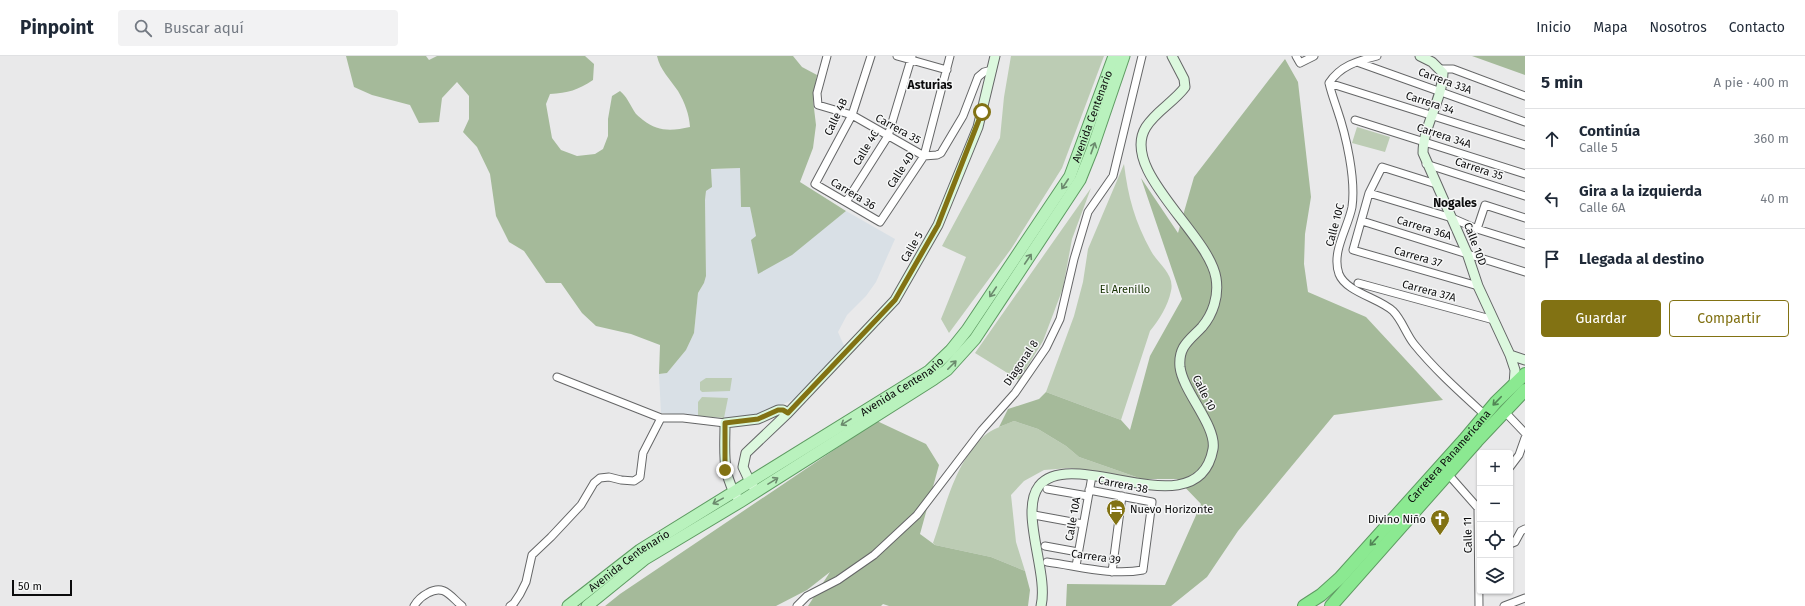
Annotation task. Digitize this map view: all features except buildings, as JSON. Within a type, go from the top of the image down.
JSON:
[{"type":"highway","name":"Carretera Panamericana","points":[[1331,606],[1505,412],[1520,388],[1525,374]]},
{"type":"highway","name":"Carretera Panamericana","points":[[1304,606],[1321,595],[1340,578],[1496,402],[1520,388]]},
{"type":"main road","name":"Avenida Centenario","points":[[568,606],[628,559],[682,530],[740,502],[753,486],[929,371],[951,350],[967,330],[1070,176],[1114,56]]},
{"type":"main road","name":"Avenida Centenario","points":[[587,606],[635,566],[733,492],[753,486],[934,380],[947,370],[968,348],[1080,180],[1092,150],[1124,56]]},
{"type":"street","name":"Carrera 35","points":[[827,56],[817,93],[818,105],[852,115],[924,156],[937,155],[941,153],[963,116],[978,77],[984,72],[992,70]]},
{"type":"street","name":"Calle 4B","points":[[815,184],[852,115],[871,56]]},
{"type":"street","points":[[897,56],[912,58],[947,70]]},
{"type":"street","name":"Calle 4D","points":[[880,222],[924,156],[950,56]]},
{"type":"street","name":"Calle 5","points":[[753,486],[743,467],[746,452],[788,413],[895,300],[938,225],[978,127],[995,56]]},
{"type":"street","name":"Diagonal 8","points":[[797,606],[807,596],[838,580],[874,555],[916,515],[982,430],[1015,392],[1046,348],[1060,319],[1069,289],[1074,260],[1088,212],[1112,176],[1142,56]]},
{"type":"street","name":"Calle 10","points":[[1041,606],[1043,587],[1034,534],[1033,499],[1039,486],[1047,479],[1056,475],[1092,476],[1150,485],[1187,483],[1204,472],[1210,463],[1213,446],[1208,427],[1183,378],[1180,366],[1181,354],[1186,342],[1202,326],[1213,309],[1217,293],[1216,277],[1205,251],[1153,180],[1142,156],[1141,141],[1146,126],[1162,109],[1178,97],[1185,87],[1184,78],[1172,56]]},
{"type":"street","points":[[1298,59],[1314,56]]},
{"type":"street","points":[[1329,83],[1334,74],[1348,65],[1377,56]]},
{"type":"street","points":[[1420,56],[1432,62],[1442,71],[1453,69],[1525,96]]},
{"type":"street","name":"Calle 4C","points":[[846,202],[888,136],[912,58]]},
{"type":"street","name":"Carrera 33A","points":[[1357,62],[1525,122]]},
{"type":"street","name":"Calle 10D","points":[[1442,71],[1440,92],[1433,116],[1423,141],[1423,153],[1426,164],[1467,253],[1478,286],[1510,355],[1520,388]]},
{"type":"street","name":"Carrera 34","points":[[1329,83],[1525,145]]},
{"type":"street","name":"Calle 10C","points":[[1329,83],[1331,94],[1337,109],[1352,173],[1353,199],[1350,218],[1341,240],[1337,263],[1339,275],[1352,288],[1374,298],[1393,312],[1414,344],[1453,386],[1485,415]]},
{"type":"street","name":"Carrera 34A","points":[[1356,120],[1525,174]]},
{"type":"street","name":"Carrera 35","points":[[1426,164],[1525,196]]},
{"type":"street","points":[[1362,221],[1369,193],[1382,167],[1436,184]]},
{"type":"street","name":"Carrera 36","points":[[815,184],[880,222]]},
{"type":"street","points":[[1369,193],[1452,218],[1477,229],[1525,244]]},
{"type":"street","points":[[1477,229],[1485,205],[1525,218]]},
{"type":"street","name":"Carrera 37","points":[[1362,221],[1353,250],[1478,286]]},
{"type":"street","name":"Carrera 36A","points":[[1362,221],[1525,272]]},
{"type":"street","name":"Carrera 37A","points":[[1358,283],[1494,320]]},
{"type":"street","points":[[1510,355],[1525,360]]},
{"type":"street","points":[[557,377],[661,418],[684,418],[725,423],[758,419],[778,410],[783,410],[788,413]]},
{"type":"street","points":[[1505,412],[1525,433]]},
{"type":"street","points":[[510,606],[514,603],[526,582],[532,555],[551,537],[580,504],[594,483],[600,478],[609,477],[634,481],[640,477],[643,453],[661,418]]},
{"type":"street","points":[[725,423],[725,470],[733,492],[740,502]]},
{"type":"street","points":[[1513,463],[1519,455],[1525,438]]},
{"type":"street","name":"Calle 11","points":[[1448,474],[1477,505]]},
{"type":"street","name":"Calle 10A","points":[[1076,566],[1092,476]]},
{"type":"street","name":"Carrera 38","points":[[1046,489],[1122,496],[1152,502],[1143,570]]},
{"type":"street","points":[[1112,572],[1122,496]]},
{"type":"street","points":[[1034,514],[1084,524]]},
{"type":"street","points":[[1513,543],[1523,530]]},
{"type":"street","points":[[1044,546],[1078,552]]},
{"type":"street","name":"Calle 11","points":[[1479,606],[1480,558]]},
{"type":"street","name":"Carrera 39","points":[[1047,562],[1112,572],[1129,573],[1143,570]]},
{"type":"street","points":[[414,606],[424,595],[438,589],[446,592],[462,606]]},
{"type":"street","points":[[1504,606],[1525,598]]},
{"type":"shaded area","points":[[740,168],[741,206],[750,206],[756,236],[822,230],[846,211],[895,239],[876,282],[866,296],[847,315],[838,332],[845,348],[797,398],[762,413],[736,419],[661,413],[659,374],[667,373],[686,350],[694,333],[698,293],[706,276],[705,200],[706,191],[712,187],[711,169]]},
{"type":"green space","points":[[346,56],[426,56],[429,60],[437,56],[585,56],[594,64],[593,80],[573,90],[550,94],[546,104],[552,138],[561,150],[577,156],[595,154],[603,149],[608,136],[608,119],[612,96],[620,91],[636,114],[654,127],[671,130],[690,127],[688,113],[683,100],[663,70],[657,56],[793,56],[802,67],[817,75],[813,100],[816,125],[813,148],[800,182],[846,211],[792,255],[758,274],[751,240],[756,236],[750,207],[741,207],[740,168],[711,169],[712,187],[706,191],[705,200],[706,276],[698,293],[694,333],[686,350],[667,373],[659,374],[660,345],[631,334],[596,326],[582,313],[561,283],[546,283],[524,251],[509,242],[496,216],[490,174],[477,147],[463,132],[469,119],[469,96],[457,82],[442,98],[439,122],[419,123],[410,105],[372,95],[354,87]]},
{"type":"green space","points":[[1011,56],[1104,56],[1062,168],[1011,249],[949,333],[941,319],[966,257],[942,246],[1000,138],[1004,97]]},
{"type":"green space","points":[[1472,56],[1525,56],[1525,75]]},
{"type":"green space","points":[[1285,59],[1298,82],[1311,197],[1305,234],[1304,264],[1308,292],[1366,317],[1443,400],[1334,415],[1238,531],[1207,577],[1171,606],[1066,606],[1067,584],[1165,585],[1201,504],[1177,479],[1142,479],[1079,457],[1066,446],[1038,429],[1014,421],[999,427],[1008,409],[1039,399],[1046,392],[1121,420],[1130,430],[1150,356],[1182,299],[1141,178],[1178,233],[1194,177]]},
{"type":"green space","points":[[1357,127],[1390,137],[1385,152],[1352,143]]},
{"type":"green space","name":"El Arenillo","points":[[1124,164],[1130,198],[1136,219],[1151,251],[1168,274],[1172,285],[1170,297],[1160,317],[1150,331],[1121,420],[1046,392],[1074,316],[1083,282],[1088,249]]},
{"type":"green space","points":[[1091,188],[1072,239],[1063,288],[1043,341],[1019,380],[975,353]]},
{"type":"green space","points":[[706,378],[732,378],[730,391],[702,392],[700,390],[700,382]]},
{"type":"green space","points":[[702,397],[728,398],[724,418],[698,416],[698,402]]},
{"type":"green space","points":[[877,421],[926,444],[939,465],[920,534],[935,545],[991,557],[1025,571],[1030,590],[1028,606],[889,606],[883,604],[881,606],[808,606],[830,572],[807,590],[776,606],[605,606],[620,594]]},
{"type":"green space","points":[[1014,421],[1038,429],[1066,446],[1079,457],[1142,479],[1070,468],[1044,470],[1024,481],[1011,495],[1016,542],[1025,571],[991,557],[935,545],[933,543],[952,486],[965,459],[984,436],[994,429]]},
{"type":"place","name":"Nuevo Horizonte","points":[[1116,526]]},
{"type":"place","name":"Divino Niño","points":[[1440,536]]},
{"type":"district","name":"Asturias","points":[[930,85]]},
{"type":"district","name":"Nogales","points":[[1455,203]]},
{"type":"route","points":[[725,470],[725,423],[758,419],[778,410],[783,410],[788,413],[895,300],[938,225],[978,127],[982,112]]}]
